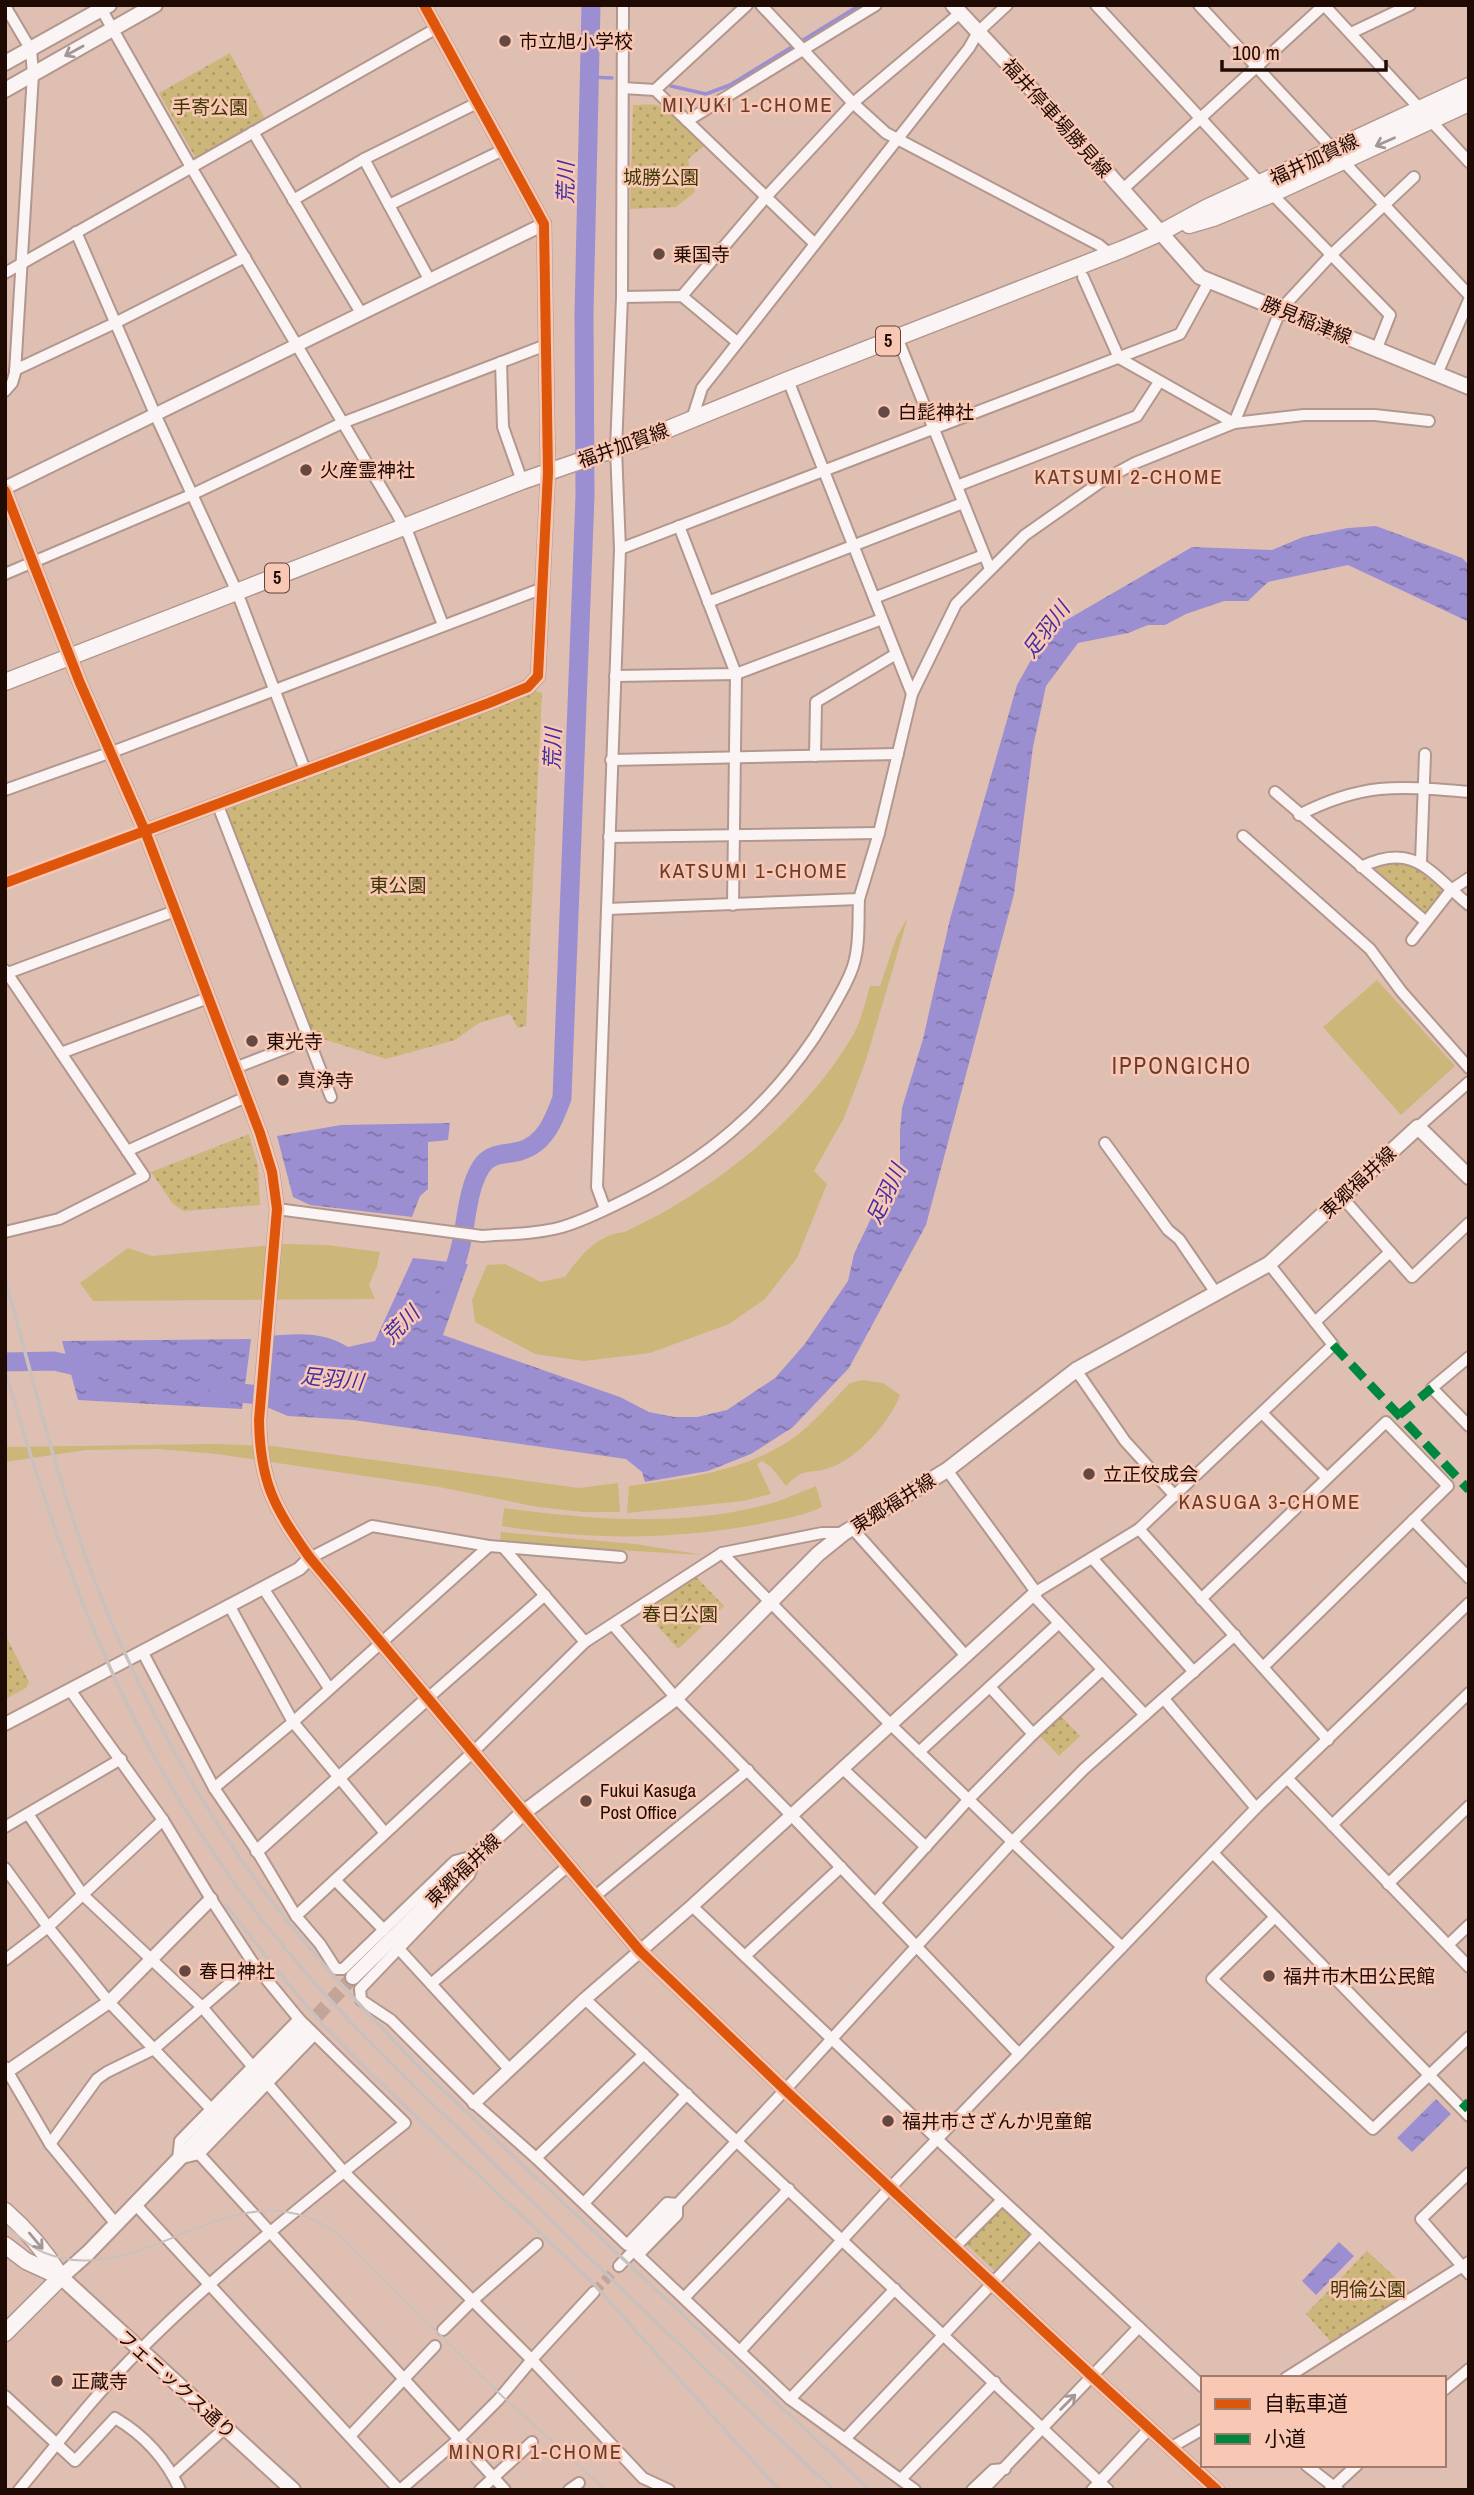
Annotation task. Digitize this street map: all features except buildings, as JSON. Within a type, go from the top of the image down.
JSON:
[{"type":"main road","points":[[5,90],[155,5]]},
{"type":"main road","points":[[5,63],[103,7]]},
{"type":"main road","name":"福井停車場勝見線","points":[[956,9],[1160,233]]},
{"type":"main road","name":"福井加賀線","points":[[1426,116],[1469,86]]},
{"type":"main road","name":"福井加賀線","points":[[5,682],[522,481],[613,450],[1110,254],[1160,233],[1206,208],[1266,189],[1426,116],[1469,103]]},
{"type":"main road","name":"勝見稲津線","points":[[1160,233],[1200,277],[1469,387]]},
{"type":"main road","points":[[1418,1127],[1469,1177]]},
{"type":"main road","name":"東郷福井線","points":[[353,1977],[523,1813],[676,1698],[818,1554],[848,1530],[947,1470],[1076,1370],[1269,1264],[1418,1127]]},
{"type":"main road","points":[[5,2333],[116,2224],[305,2029]]},
{"type":"main road","name":"フェニックス通り","points":[[5,2211],[30,2234],[61,2277],[293,2490]]},
{"type":"main road","name":"フェニックス通り","points":[[5,2245],[26,2262],[61,2277]]},
{"type":"street","points":[[5,5],[31,50],[33,74],[15,370],[13,380],[5,391]]},
{"type":"street","points":[[5,883],[528,687],[538,676],[548,472],[544,224],[424,5]]},
{"type":"street","points":[[605,1209],[597,1187],[620,549],[613,450],[622,297],[623,5]]},
{"type":"street","points":[[655,90],[747,5]]},
{"type":"street","points":[[761,5],[853,103],[887,134],[1110,254]]},
{"type":"street","points":[[687,121],[876,5]]},
{"type":"street","points":[[692,419],[702,388],[737,342],[969,48],[978,32],[1007,5]]},
{"type":"street","points":[[1096,5],[1266,189],[1390,315],[1377,348]]},
{"type":"street","points":[[1199,5],[1469,298],[1437,374]]},
{"type":"street","points":[[1122,190],[1324,5],[1469,162]]},
{"type":"street","points":[[1351,33],[1410,5]]},
{"type":"street","points":[[103,7],[112,30],[191,167],[404,528],[443,625]]},
{"type":"street","points":[[682,296],[766,197],[853,103],[956,9]]},
{"type":"street","points":[[5,273],[437,29]]},
{"type":"street","points":[[623,88],[655,90],[814,243]]},
{"type":"street","points":[[293,200],[364,159],[477,103]]},
{"type":"street","points":[[253,132],[362,313]]},
{"type":"street","points":[[389,205],[503,150]]},
{"type":"street","points":[[364,159],[429,279]]},
{"type":"street","points":[[1234,423],[1281,309],[1331,255],[1414,177]]},
{"type":"street","points":[[544,224],[5,490],[69,657],[145,831],[272,1172],[277,1209],[259,1420],[261,1457],[269,1489],[276,1507],[310,1558],[640,1951],[954,2248],[1217,2490]]},
{"type":"street","points":[[76,232],[191,495],[237,592],[304,770]]},
{"type":"street","points":[[15,370],[245,257]]},
{"type":"street","points":[[1083,277],[1119,358],[1234,423]]},
{"type":"street","points":[[620,549],[1180,334],[1209,281]]},
{"type":"street","points":[[622,297],[682,296],[737,342]]},
{"type":"street","points":[[897,337],[990,569]]},
{"type":"street","points":[[5,574],[191,495],[342,423],[546,345]]},
{"type":"street","points":[[501,362],[502,427],[522,481]]},
{"type":"street","points":[[788,380],[912,695]]},
{"type":"street","points":[[957,486],[1137,416],[1159,382]]},
{"type":"street","points":[[277,1209],[482,1236],[514,1234],[561,1227],[605,1209],[669,1178],[708,1153],[777,1087],[822,1026],[855,963],[859,898],[879,833],[912,695],[956,604],[990,569],[1025,535],[1102,481],[1135,463],[1234,423],[1304,415],[1375,415],[1429,421]]},
{"type":"street","points":[[708,602],[963,503]]},
{"type":"street","points":[[679,526],[736,674],[733,905]]},
{"type":"street","points":[[874,598],[984,555]]},
{"type":"street","points":[[5,790],[543,588]]},
{"type":"street","points":[[615,676],[736,674],[882,619]]},
{"type":"street","points":[[815,756],[816,702],[896,654]]},
{"type":"street","points":[[611,760],[898,754]]},
{"type":"street","points":[[1421,862],[1425,754]]},
{"type":"street","points":[[1299,815],[1357,791],[1384,787],[1469,792]]},
{"type":"street","points":[[1275,792],[1425,921]]},
{"type":"street","points":[[217,803],[331,1097]]},
{"type":"street","points":[[609,837],[879,833]]},
{"type":"street","points":[[1243,836],[1370,949],[1401,991],[1469,1068]]},
{"type":"street","points":[[1361,867],[1394,856],[1421,862],[1469,905]]},
{"type":"street","points":[[1412,940],[1451,890],[1469,878]]},
{"type":"street","points":[[607,909],[859,898]]},
{"type":"street","points":[[5,1232],[59,1219],[144,1176],[6,972],[175,911]]},
{"type":"street","points":[[61,1053],[208,998]]},
{"type":"street","points":[[235,1068],[307,1040]]},
{"type":"street","points":[[1418,1127],[1469,1082]]},
{"type":"street","points":[[127,1151],[246,1097]]},
{"type":"street","points":[[1105,1143],[1168,1230],[1179,1238],[1216,1293]]},
{"type":"street","points":[[1342,1197],[1412,1277],[1469,1223]]},
{"type":"street","points":[[1315,1322],[1390,1252]]},
{"type":"street","points":[[474,2103],[585,1999],[692,1906],[1035,1593],[1139,1529],[1333,1345],[1269,1264]]},
{"type":"street","points":[[1469,1357],[1432,1388],[1469,1426]]},
{"type":"street","points":[[1076,1370],[1125,1441],[1175,1496]]},
{"type":"street","points":[[1262,1413],[1327,1478]]},
{"type":"street","points":[[1201,1599],[1386,1422],[1448,1486],[1263,1667]]},
{"type":"street","points":[[947,1470],[1059,1623],[1145,1716]]},
{"type":"street","points":[[1413,1520],[1469,1578]]},
{"type":"street","points":[[5,1724],[299,1569],[310,1558],[372,1525],[489,1546],[621,1557]]},
{"type":"street","points":[[1139,1529],[1328,1740]]},
{"type":"street","points":[[296,1916],[473,1752],[585,1642],[722,1553],[848,1530],[966,1656]]},
{"type":"street","points":[[214,1788],[293,1723],[489,1546]]},
{"type":"street","points":[[503,1547],[585,1642]]},
{"type":"street","points":[[722,1553],[890,1724],[1122,1947]]},
{"type":"street","points":[[1092,1558],[1194,1672]]},
{"type":"street","points":[[262,1588],[329,1688]]},
{"type":"street","points":[[257,1852],[545,1595]]},
{"type":"street","points":[[740,2351],[890,2188],[1256,1808],[1469,1603]]},
{"type":"street","points":[[229,1605],[293,1723],[385,1833]]},
{"type":"street","points":[[919,1752],[1059,1623]]},
{"type":"street","points":[[612,1625],[676,1698],[1019,2054]]},
{"type":"street","points":[[619,2266],[785,2090],[1012,1842],[1084,1769],[1235,1635]]},
{"type":"street","points":[[142,1651],[214,1788],[296,1916],[320,1944],[332,1966],[338,1970],[343,1969],[455,1861],[477,1855]]},
{"type":"street","points":[[875,1903],[968,1800],[1033,1734],[1102,1670]]},
{"type":"street","points":[[990,1687],[1033,1734]]},
{"type":"street","points":[[19,2490],[94,2400],[140,2350],[210,2283],[405,2123],[305,2029],[253,1963],[163,1819],[70,1690]]},
{"type":"street","points":[[1332,1825],[1469,1693]]},
{"type":"street","points":[[1164,1699],[1256,1808]]},
{"type":"street","points":[[5,1827],[121,1759]]},
{"type":"street","points":[[842,1768],[926,1847]]},
{"type":"street","points":[[594,1897],[748,1770]]},
{"type":"street","points":[[1288,1779],[1469,1967]]},
{"type":"street","points":[[1388,1884],[1469,1806]]},
{"type":"street","points":[[28,1814],[83,1895],[202,2007],[253,2067]]},
{"type":"street","points":[[5,1961],[48,1927],[163,1819]]},
{"type":"street","points":[[1213,1853],[1469,2116]]},
{"type":"street","points":[[477,1855],[470,1875],[360,1989],[361,2000],[391,2020],[474,2103],[627,2245],[667,2203],[677,2204]]},
{"type":"street","points":[[431,1984],[568,1866]]},
{"type":"street","points":[[745,1956],[841,1867]]},
{"type":"street","points":[[5,1868],[48,1927],[110,2002],[212,2110]]},
{"type":"street","points":[[335,1880],[384,1930]]},
{"type":"street","points":[[116,2224],[50,2144],[6,2070],[110,2002],[211,1899]]},
{"type":"street","points":[[692,1906],[1201,2385]]},
{"type":"street","points":[[1275,1917],[1212,1979],[1373,2129],[1469,2037]]},
{"type":"street","points":[[1448,1945],[1469,1925]]},
{"type":"street","points":[[398,1948],[510,2070]]},
{"type":"street","points":[[50,2144],[97,2080],[107,2071],[154,2049],[253,1963]]},
{"type":"street","points":[[585,1999],[1043,2427],[1100,2487],[1149,2429]]},
{"type":"street","points":[[305,2029],[267,2083],[199,2154],[178,2159],[180,2141],[253,2067],[305,2029]]},
{"type":"street","points":[[536,2158],[644,2054]]},
{"type":"street","points":[[267,2083],[344,2172],[532,2360],[643,2478],[669,2490]]},
{"type":"street","points":[[584,2203],[687,2094]]},
{"type":"street","points":[[199,2154],[505,2490]]},
{"type":"street","points":[[1289,2376],[1467,2267],[1421,2220],[1469,2173]]},
{"type":"street","points":[[684,2298],[789,2189]]},
{"type":"street","points":[[954,2248],[1002,2200]]},
{"type":"street","points":[[135,2204],[400,2490],[459,2439],[498,2400],[594,2292]]},
{"type":"street","points":[[677,2204],[677,2215],[638,2255],[790,2399],[915,2490]]},
{"type":"street","points":[[845,2439],[1040,2234]]},
{"type":"street","points":[[443,2330],[537,2244]]},
{"type":"street","points":[[790,2399],[895,2289]]},
{"type":"street","points":[[983,2490],[1139,2327]]},
{"type":"street","points":[[350,2436],[435,2346]]},
{"type":"street","points":[[1446,2388],[1469,2369]]},
{"type":"street","points":[[901,2479],[995,2382]]},
{"type":"street","points":[[5,2396],[75,2461],[115,2418],[143,2438],[173,2475],[180,2490]]},
{"type":"street","points":[[173,2475],[225,2428]]},
{"type":"street","points":[[1170,2448],[1201,2430]]},
{"type":"street","points":[[480,2490],[532,2442]]},
{"type":"street","points":[[1308,2467],[1334,2488],[1355,2467]]},
{"type":"street","points":[[972,2490],[993,2470],[1004,2469]]},
{"type":"street","points":[[993,2490],[1004,2478],[1004,2469]]},
{"type":"green space","name":"手寄公園","points":[[230,53],[265,119],[195,157],[159,93]]},
{"type":"green space","name":"城勝公園","points":[[633,105],[656,105],[670,111],[705,145],[688,159],[695,192],[676,207],[630,209]]},
{"type":"green space","name":"東公園","points":[[533,690],[542,693],[526,1026],[518,1028],[510,1014],[479,1023],[455,1040],[386,1059],[311,1035],[226,812],[230,805]]},
{"type":"green space","points":[[1382,860],[1420,864],[1447,892],[1425,917],[1367,869]]},
{"type":"green space","points":[[908,917],[866,1060],[844,1118],[814,1171],[827,1184],[797,1258],[765,1299],[729,1324],[650,1353],[584,1361],[535,1354],[475,1322],[472,1300],[487,1265],[505,1264],[541,1282],[565,1277],[583,1254],[598,1241],[625,1232],[707,1185],[777,1129],[818,1085],[852,1037],[870,986],[880,986],[896,938]]},
{"type":"green space","points":[[1377,980],[1455,1066],[1401,1115],[1323,1027]]},
{"type":"green space","points":[[249,1134],[258,1166],[260,1205],[184,1211],[173,1204],[151,1172]]},
{"type":"green space","points":[[285,1244],[327,1245],[380,1252],[369,1285],[375,1299],[93,1301],[80,1283],[128,1248],[152,1256]]},
{"type":"green space","points":[[862,1380],[883,1383],[900,1395],[881,1427],[861,1448],[839,1464],[802,1473],[786,1486],[771,1467],[762,1461],[757,1464],[771,1494],[743,1501],[627,1513],[629,1486],[714,1472],[754,1459],[792,1439],[850,1383]]},
{"type":"green space","points":[[214,1444],[272,1446],[579,1488],[618,1483],[620,1512],[583,1512],[538,1507],[439,1487],[217,1454],[159,1449],[86,1450],[5,1462],[5,1447]]},
{"type":"green space","points":[[816,1486],[822,1507],[789,1518],[722,1530],[660,1536],[596,1536],[502,1526],[504,1508],[606,1518],[709,1516],[776,1502]]},
{"type":"green space","points":[[501,1532],[635,1544],[703,1555],[500,1543]]},
{"type":"green space","name":"春日公園","points":[[696,1577],[724,1606],[678,1649],[645,1612]]},
{"type":"green space","points":[[5,1634],[29,1682],[26,1688],[5,1699]]},
{"type":"green space","points":[[1060,1715],[1080,1736],[1059,1756],[1039,1735]]},
{"type":"green space","points":[[1002,2205],[1035,2235],[997,2273],[965,2243]]},
{"type":"green space","name":"明倫公園","points":[[1367,2251],[1412,2293],[1332,2343],[1306,2314]]},
{"type":"water","points":[[1376,526],[1462,558],[1469,565],[1469,622],[1348,565],[1268,582],[1248,601],[1224,601],[1186,614],[1165,625],[1148,625],[1128,633],[1078,643],[1046,686],[1033,747],[1014,894],[926,1225],[849,1368],[793,1427],[751,1454],[708,1471],[645,1482],[642,1472],[626,1459],[353,1420],[288,1416],[264,1406],[271,1336],[321,1336],[348,1347],[375,1341],[413,1258],[468,1264],[443,1335],[620,1397],[649,1412],[674,1417],[697,1417],[727,1410],[775,1378],[804,1345],[848,1281],[854,1254],[872,1216],[900,1174],[902,1108],[923,1039],[950,919],[1017,685],[1031,660],[1058,625],[1192,547],[1272,550],[1303,537],[1348,528]]},
{"type":"water","points":[[450,1123],[448,1140],[428,1142],[428,1189],[420,1196],[412,1217],[310,1205],[293,1197],[277,1136],[341,1125]]},
{"type":"water","points":[[251,1339],[242,1409],[78,1400],[62,1341]]},
{"type":"water","points":[[1436,2099],[1451,2114],[1412,2152],[1397,2138]]},
{"type":"water","points":[[1339,2242],[1354,2256],[1316,2295],[1302,2281]]},
{"type":"waterway","name":"荒川","points":[[448,1287],[461,1246],[471,1193],[481,1167],[494,1156],[520,1151],[536,1143],[552,1123],[562,1098],[585,496],[584,314],[591,5]]},
{"type":"waterway","points":[[671,86],[706,94],[730,85],[860,5]]},
{"type":"waterway","points":[[590,77],[612,78]]},
{"type":"waterway","name":"足羽川","points":[[5,1362],[54,1361],[93,1370]]},
{"type":"waterway","name":"足羽川","points":[[219,1391],[280,1397]]},
{"type":"tunnel","points":[[302,2032],[353,1977]]},
{"type":"tunnel","points":[[594,2292],[619,2266]]},
{"type":"tram line","points":[[5,2225],[45,2253],[82,2261],[119,2256],[227,2218],[264,2211],[301,2215],[338,2234],[502,2396],[606,2490]]},
{"type":"railway","points":[[5,1279],[68,1505],[94,1579],[127,1658],[166,1736],[232,1847],[297,1933],[429,2077],[870,2490]]},
{"type":"railway","points":[[5,1370],[39,1481],[99,1644],[149,1748],[178,1798],[246,1899],[303,1970],[380,2052],[611,2278],[834,2490]]},
{"type":"railway","points":[[226,1905],[325,2027],[373,2076],[591,2281],[779,2490]]},
{"type":"marked path","points":[[1333,1345],[1469,1490]]},
{"type":"marked path","points":[[1399,1415],[1432,1388]]},
{"type":"marked path","points":[[1462,2109],[1469,2102]]},
{"type":"cycle path","points":[[5,883],[489,703],[528,687],[538,676],[548,472],[544,224],[424,5]]},
{"type":"cycle path","points":[[5,491],[80,683],[145,831],[260,1133],[272,1172],[277,1209],[259,1420],[266,1478],[287,1524],[310,1558],[640,1951],[785,2090],[1217,2490]]},
{"type":"place","name":"市立旭小学校","points":[[505,41]]},
{"type":"place","name":"乗国寺","points":[[659,254]]},
{"type":"place","name":"白髭神社","points":[[884,412]]},
{"type":"place","name":"火産霊神社","points":[[306,470]]},
{"type":"place","name":"東光寺","points":[[252,1041]]},
{"type":"place","name":"真浄寺","points":[[283,1080]]},
{"type":"place","name":"立正佼成会","points":[[1089,1474]]},
{"type":"place","name":"Fukui Kasuga Post Office","points":[[586,1801]]},
{"type":"place","name":"春日神社","points":[[185,1971]]},
{"type":"place","name":"福井市木田公民館","points":[[1269,1976]]},
{"type":"place","name":"福井市さざんか児童館","points":[[888,2121]]},
{"type":"place","name":"正蔵寺","points":[[57,2381]]},
{"type":"district","name":"MIYUKI 1-CHOME","points":[[748,105]]},
{"type":"district","name":"KATSUMI 2-CHOME","points":[[1129,477]]},
{"type":"district","name":"KATSUMI 1-CHOME","points":[[754,871]]},
{"type":"district","name":"IPPONGICHO","points":[[1182,1066]]},
{"type":"district","name":"KASUGA 3-CHOME","points":[[1270,1502]]},
{"type":"district","name":"MINORI 1-CHOME","points":[[536,2452]]}]
